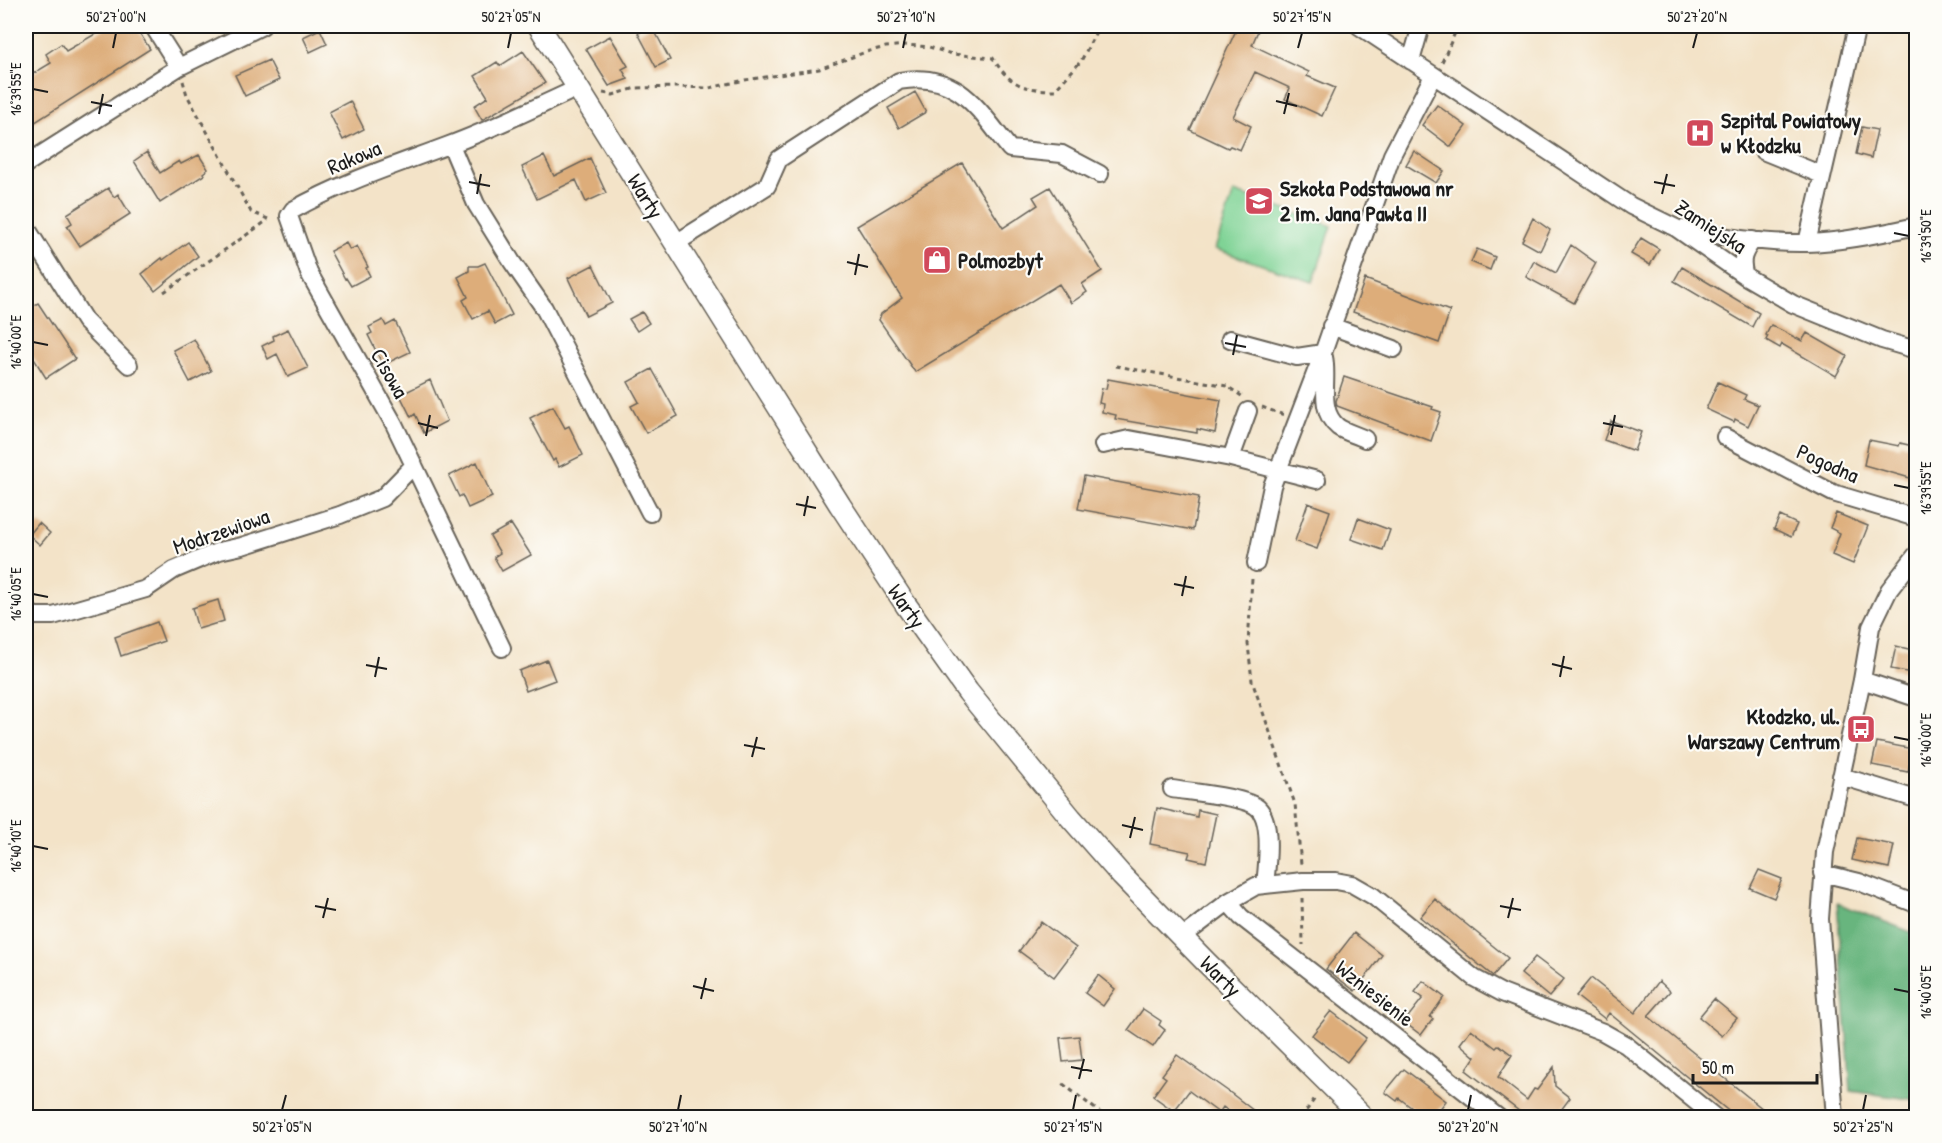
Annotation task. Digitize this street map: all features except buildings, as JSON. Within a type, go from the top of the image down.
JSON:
[{"type":"main road","name":"Warty","points":[[540,26],[840,506],[955,674],[1071,818],[1122,876],[1364,1118]]},
{"type":"street","points":[[153,26],[179,67]]},
{"type":"street","points":[[26,165],[179,67],[262,26]]},
{"type":"street","name":"Zamiejska","points":[[1359,26],[1631,206],[1676,228],[1745,276],[1793,304],[1882,340],[1917,350]]},
{"type":"street","points":[[1411,62],[1421,26]]},
{"type":"street","points":[[1807,243],[1857,26]]},
{"type":"street","points":[[1256,563],[1272,486],[1323,353],[1392,155],[1434,76]]},
{"type":"street","points":[[676,243],[767,186],[779,159],[899,81],[916,78],[931,78],[956,89],[981,113],[1010,149],[1062,154],[1100,174]]},
{"type":"street","name":"Rakowa","points":[[289,216],[293,210],[340,187],[391,165],[451,145],[578,87]]},
{"type":"street","points":[[451,145],[476,204],[544,308],[650,513]]},
{"type":"street","points":[[1763,151],[1822,175]]},
{"type":"street","name":"Cisowa","points":[[289,216],[309,273],[394,424],[502,648]]},
{"type":"street","points":[[1676,228],[1752,240],[1807,243],[1883,234],[1917,226]]},
{"type":"street","points":[[26,227],[85,321],[129,365]]},
{"type":"street","points":[[1745,276],[1741,263],[1744,252],[1752,240]]},
{"type":"street","points":[[1331,326],[1394,349]]},
{"type":"street","points":[[1230,339],[1297,357],[1323,353]]},
{"type":"street","points":[[1323,353],[1328,414],[1338,427],[1365,439]]},
{"type":"street","points":[[1232,458],[1253,406]]},
{"type":"street","name":"Pogodna","points":[[1725,437],[1833,493],[1917,518]]},
{"type":"street","points":[[1103,445],[1129,439],[1232,458],[1317,480]]},
{"type":"street","name":"Modrzewiowa","points":[[29,612],[53,616],[146,589],[174,570],[219,551],[275,536],[382,498],[414,465]]},
{"type":"street","points":[[1835,1118],[1820,919],[1825,852],[1871,627],[1890,590],[1917,555]]},
{"type":"street","points":[[1862,680],[1917,698]]},
{"type":"street","points":[[1841,776],[1917,799]]},
{"type":"street","points":[[1173,789],[1248,802],[1260,809],[1267,830],[1268,859],[1265,885]]},
{"type":"street","points":[[1822,873],[1859,882],[1917,904]]},
{"type":"street","points":[[1182,937],[1244,891],[1265,885],[1302,881],[1336,881],[1352,884],[1373,896],[1474,978],[1502,993],[1603,1032],[1626,1045],[1716,1118]]},
{"type":"street","name":"Wzniesienie","points":[[1228,902],[1241,917],[1499,1118]]},
{"type":"path","points":[[578,87],[613,95],[636,88],[709,88],[819,69],[866,52],[907,45],[929,47],[952,54],[993,58],[1002,73],[1019,86],[1036,90],[1055,90],[1081,61],[1100,26]]},
{"type":"path","points":[[1434,76],[1458,26]]},
{"type":"path","points":[[179,67],[187,95],[251,212],[268,219]]},
{"type":"path","points":[[164,292],[268,219],[273,216],[289,216]]},
{"type":"path","points":[[1116,366],[1227,386],[1253,406],[1297,419]]},
{"type":"path","points":[[1256,563],[1251,584],[1248,644],[1252,681],[1295,804],[1299,828],[1302,881]]},
{"type":"path","points":[[1300,963],[1303,959],[1302,914]]},
{"type":"path","points":[[1301,1118],[1328,1081]]},
{"type":"path","points":[[1062,1084],[1107,1118]]},
{"type":"green space","points":[[1234,192],[1332,226],[1313,282],[1215,249]]},
{"type":"green space","points":[[1837,903],[1916,934],[1916,1100],[1851,1091]]},
{"type":"place","name":"Szpital Powiatowy w Kłodzku","points":[[1700,133]]},
{"type":"place","name":"Szkoła Podstawowa nr 2 im. Jana Pawła II","points":[[1259,201]]},
{"type":"place","name":"Polmozbyt","points":[[937,260]]},
{"type":"place","name":"Kłodzko, ul. Warszawy Centrum","points":[[1861,729]]}]
